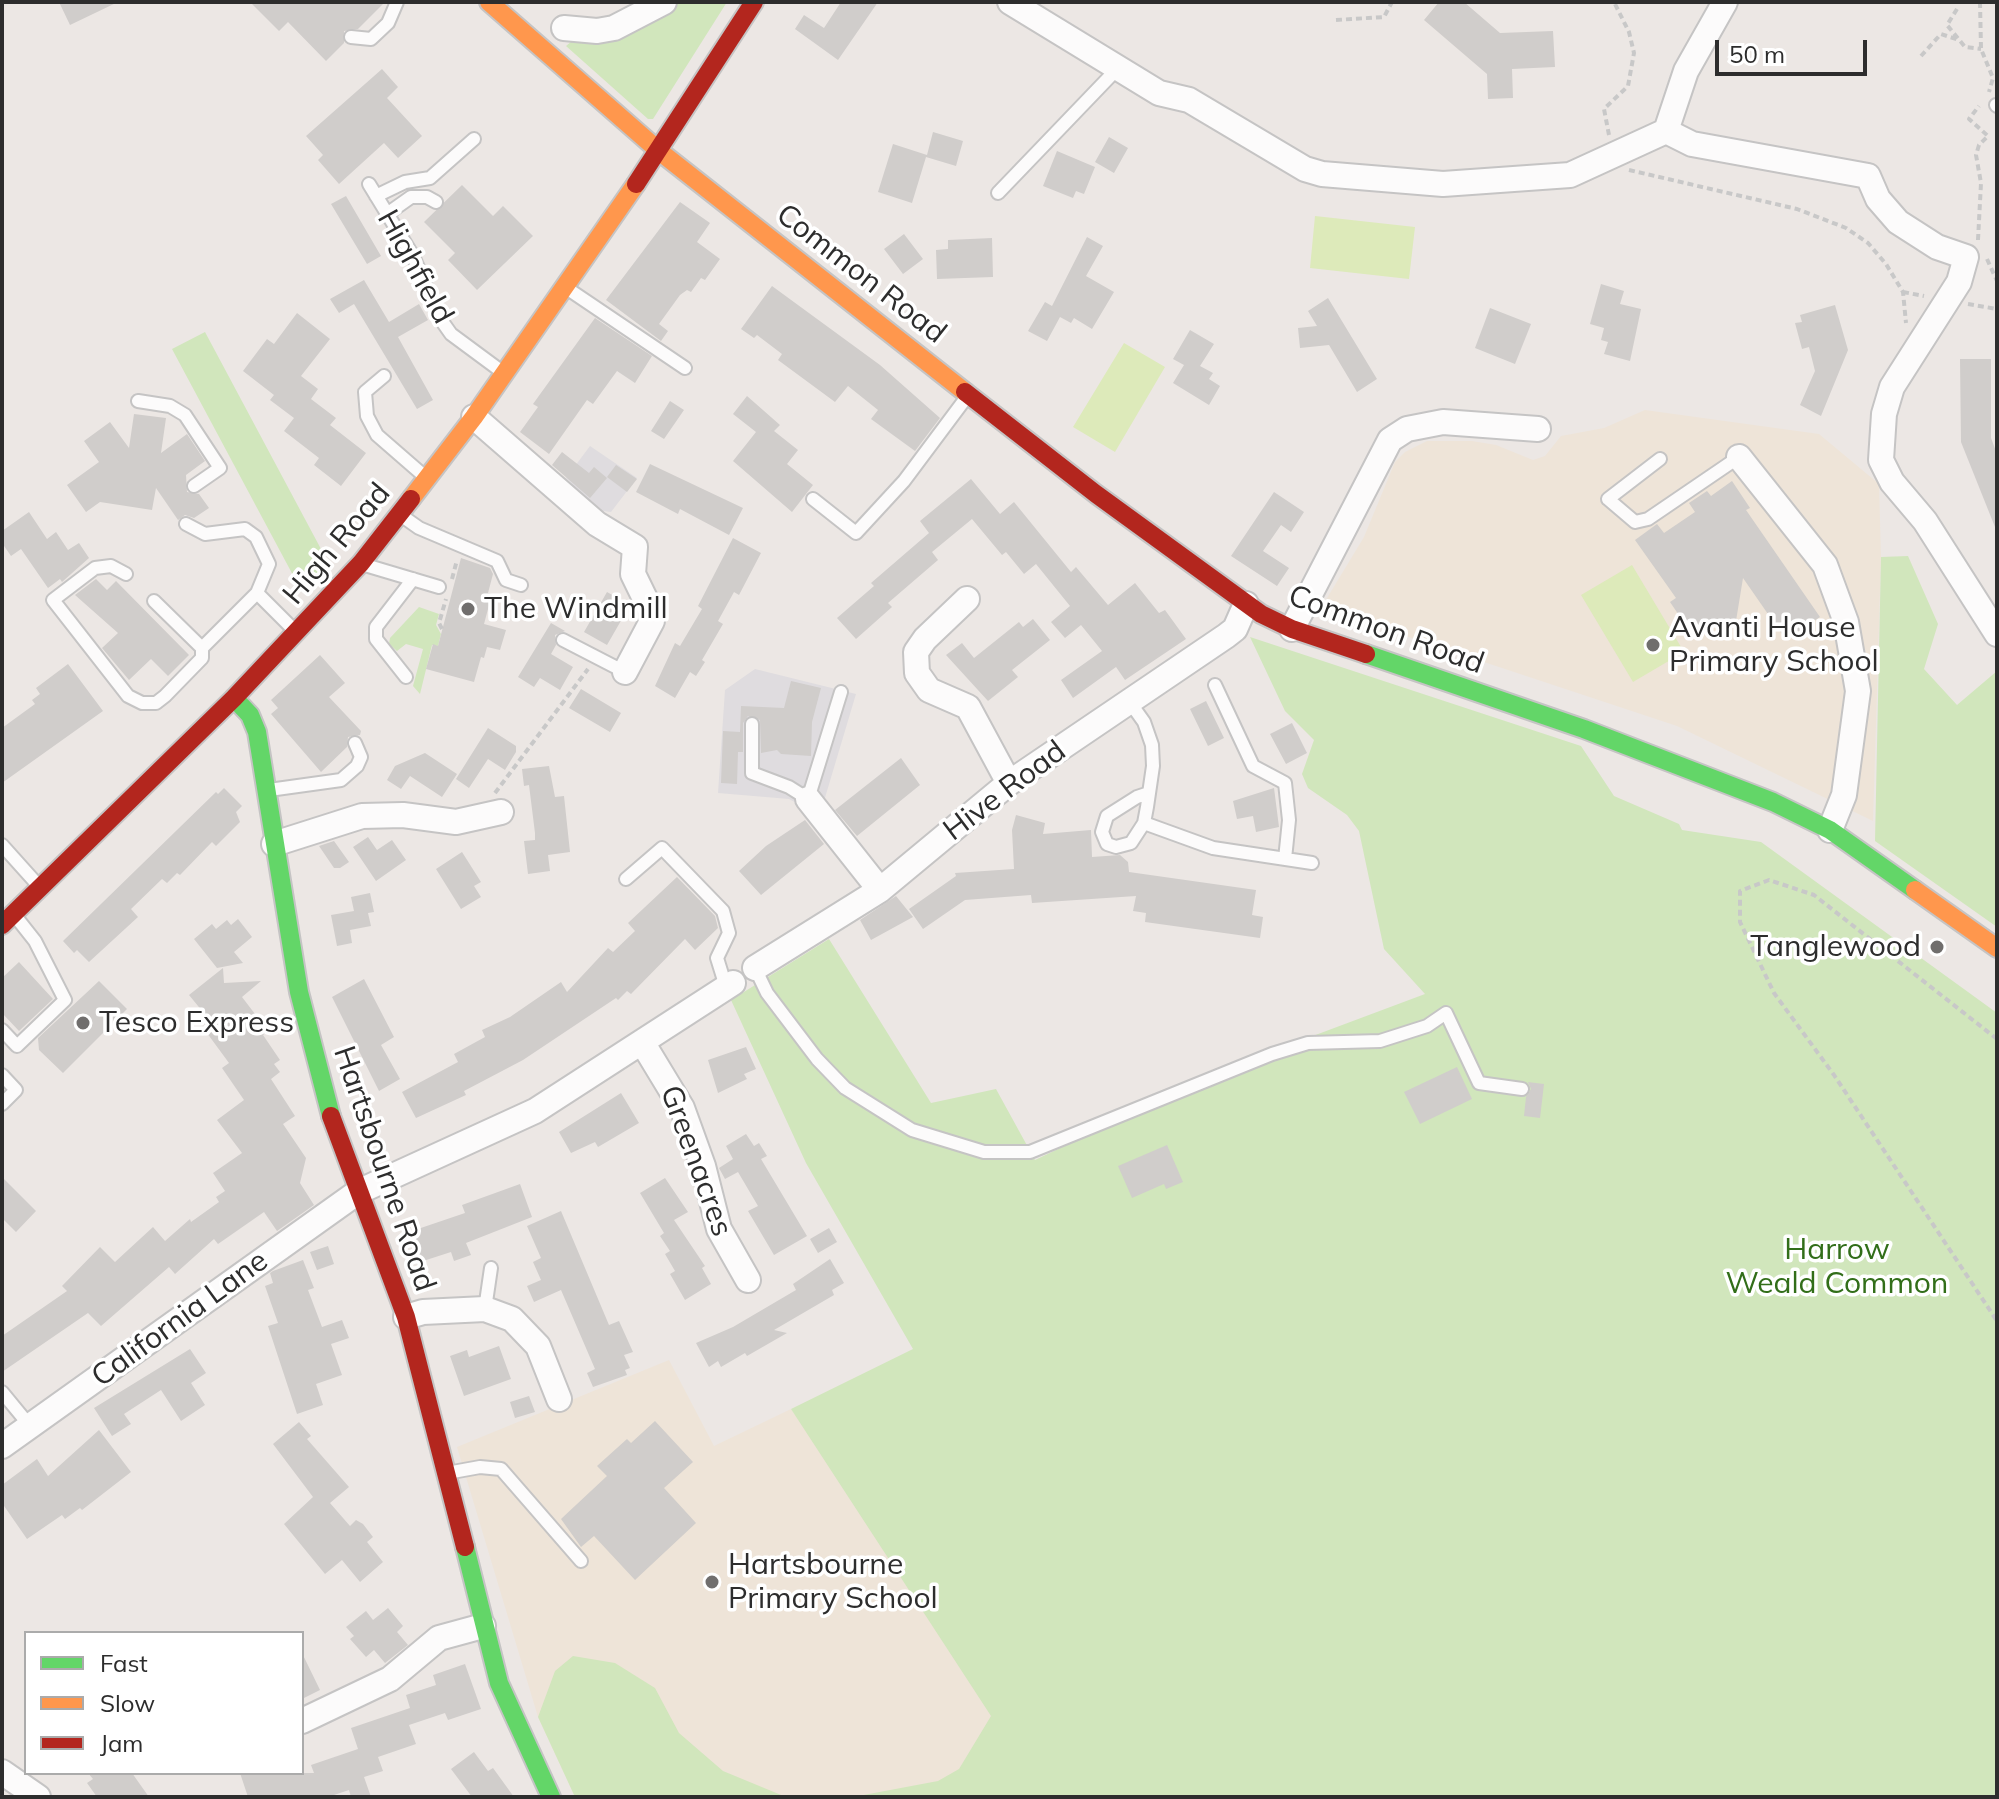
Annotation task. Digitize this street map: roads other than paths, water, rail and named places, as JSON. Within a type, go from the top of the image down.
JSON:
[{"type":"main road","name":"Common Road","points":[[489,2],[659,151],[1246,604],[1292,629],[1584,729],[1773,802],[1830,830],[1997,948]]},
{"type":"main road","name":"High Road","points":[[8,919],[234,698],[361,563],[474,417],[659,151],[754,2]]},
{"type":"main road","name":"Hartsbourne Road","points":[[234,698],[255,723],[313,1056],[358,1192],[406,1317],[499,1683],[551,1797]]},
{"type":"street","points":[[564,28],[597,31],[614,28],[664,2]]},
{"type":"street","points":[[1010,2],[1159,93],[1189,100],[1251,140],[1322,174],[1424,184],[1544,179],[1589,169],[1666,131],[1686,71],[1725,2]]},
{"type":"street","points":[[1666,131],[1692,144],[1868,176],[1878,199],[1898,222],[1937,247],[1977,253],[1892,387],[1884,414],[1881,460],[1892,482],[1925,521],[1997,634]]},
{"type":"street","points":[[474,417],[597,524],[635,547],[635,582],[652,613],[652,621],[625,672]]},
{"type":"street","points":[[1292,629],[1390,440],[1407,429],[1443,422],[1538,429]]},
{"type":"street","points":[[1739,457],[1825,565],[1846,622],[1858,691],[1845,787],[1830,830]]},
{"type":"street","points":[[967,599],[925,639],[916,652],[917,673],[929,690],[968,707],[1009,783]]},
{"type":"street","name":"Hive Road","points":[[755,968],[880,890],[1009,783],[1226,636],[1235,629],[1246,604]]},
{"type":"street","points":[[808,799],[880,890]]},
{"type":"street","points":[[274,844],[362,816],[403,815],[456,822],[493,815]]},
{"type":"street","points":[[358,1192],[535,1111],[729,985]]},
{"type":"street","name":"Greenacres","points":[[642,1042],[682,1108],[703,1166],[719,1229],[748,1280]]},
{"type":"street","name":"California Lane","points":[[2,1446],[358,1192]]},
{"type":"street","points":[[406,1317],[423,1312],[485,1309],[512,1319],[525,1328],[538,1346],[559,1399]]},
{"type":"street","points":[[304,1720],[390,1679],[439,1638],[483,1626]]},
{"type":"street","points":[[2,1772],[38,1797]]},
{"type":"lane","points":[[351,37],[371,39],[388,23],[397,2]]},
{"type":"lane","points":[[998,193],[1118,68]]},
{"type":"lane","name":"Highfield","points":[[474,139],[430,178],[373,190],[413,256],[439,317],[451,334],[504,374]]},
{"type":"lane","points":[[387,214],[411,197],[427,197],[436,202]]},
{"type":"lane","points":[[565,287],[685,368]]},
{"type":"lane","points":[[384,376],[365,392],[367,416],[377,435],[427,479]]},
{"type":"lane","points":[[813,499],[856,533],[904,481],[970,394]]},
{"type":"lane","points":[[138,401],[170,406],[185,415],[220,468],[194,486]]},
{"type":"lane","points":[[1660,459],[1608,499],[1635,522],[1648,519],[1739,457]]},
{"type":"lane","points":[[399,514],[419,528],[497,561],[506,580],[521,585]]},
{"type":"lane","points":[[126,574],[111,566],[95,568],[53,600],[128,696],[142,703],[156,703],[202,658],[202,648],[257,593],[269,564],[256,537],[245,529],[205,534],[186,524]]},
{"type":"lane","points":[[361,563],[439,587]]},
{"type":"lane","points":[[406,677],[376,639],[376,627],[413,579]]},
{"type":"lane","points":[[257,593],[297,633]]},
{"type":"lane","points":[[154,601],[202,648]]},
{"type":"lane","points":[[563,640],[625,672]]},
{"type":"lane","points":[[1215,685],[1253,766],[1285,783],[1289,834],[1285,859]]},
{"type":"lane","points":[[752,724],[752,773],[789,787],[808,799],[841,692]]},
{"type":"lane","points":[[1129,701],[1144,722],[1152,745],[1149,793],[1144,823],[1138,835],[1124,847],[1116,847],[1103,839],[1102,823],[1107,816],[1149,793]]},
{"type":"lane","points":[[266,791],[341,780],[357,766],[361,757],[355,743]]},
{"type":"lane","points":[[1144,823],[1202,845],[1312,863]]},
{"type":"lane","points":[[2,845],[40,887]]},
{"type":"lane","points":[[626,879],[662,848],[723,911],[729,933],[717,958],[729,985]]},
{"type":"lane","points":[[2,1030],[17,1046],[65,1000],[35,941],[8,919]]},
{"type":"lane","points":[[755,968],[817,1059],[845,1088],[912,1130],[984,1152],[1030,1152],[1272,1054],[1308,1043],[1380,1041],[1427,1026],[1446,1013],[1479,1083],[1522,1089]]},
{"type":"lane","points":[[2,1075],[16,1090],[2,1104]]},
{"type":"lane","points":[[485,1309],[491,1268]]},
{"type":"lane","points":[[2,1392],[30,1426]]},
{"type":"lane","points":[[444,1474],[480,1467],[501,1469],[581,1561]]},
{"type":"place","name":"The Windmill","points":[[468,609]]},
{"type":"place","name":"Avanti House Primary School","points":[[1653,645]]},
{"type":"place","name":"Tanglewood","points":[[1937,947]]},
{"type":"place","name":"Tesco Express","points":[[83,1023]]},
{"type":"place","name":"Hartsbourne Primary School","points":[[712,1582]]},
{"type":"park label","name":"Harrow Weald Common","points":[[1837,1267]]}]
